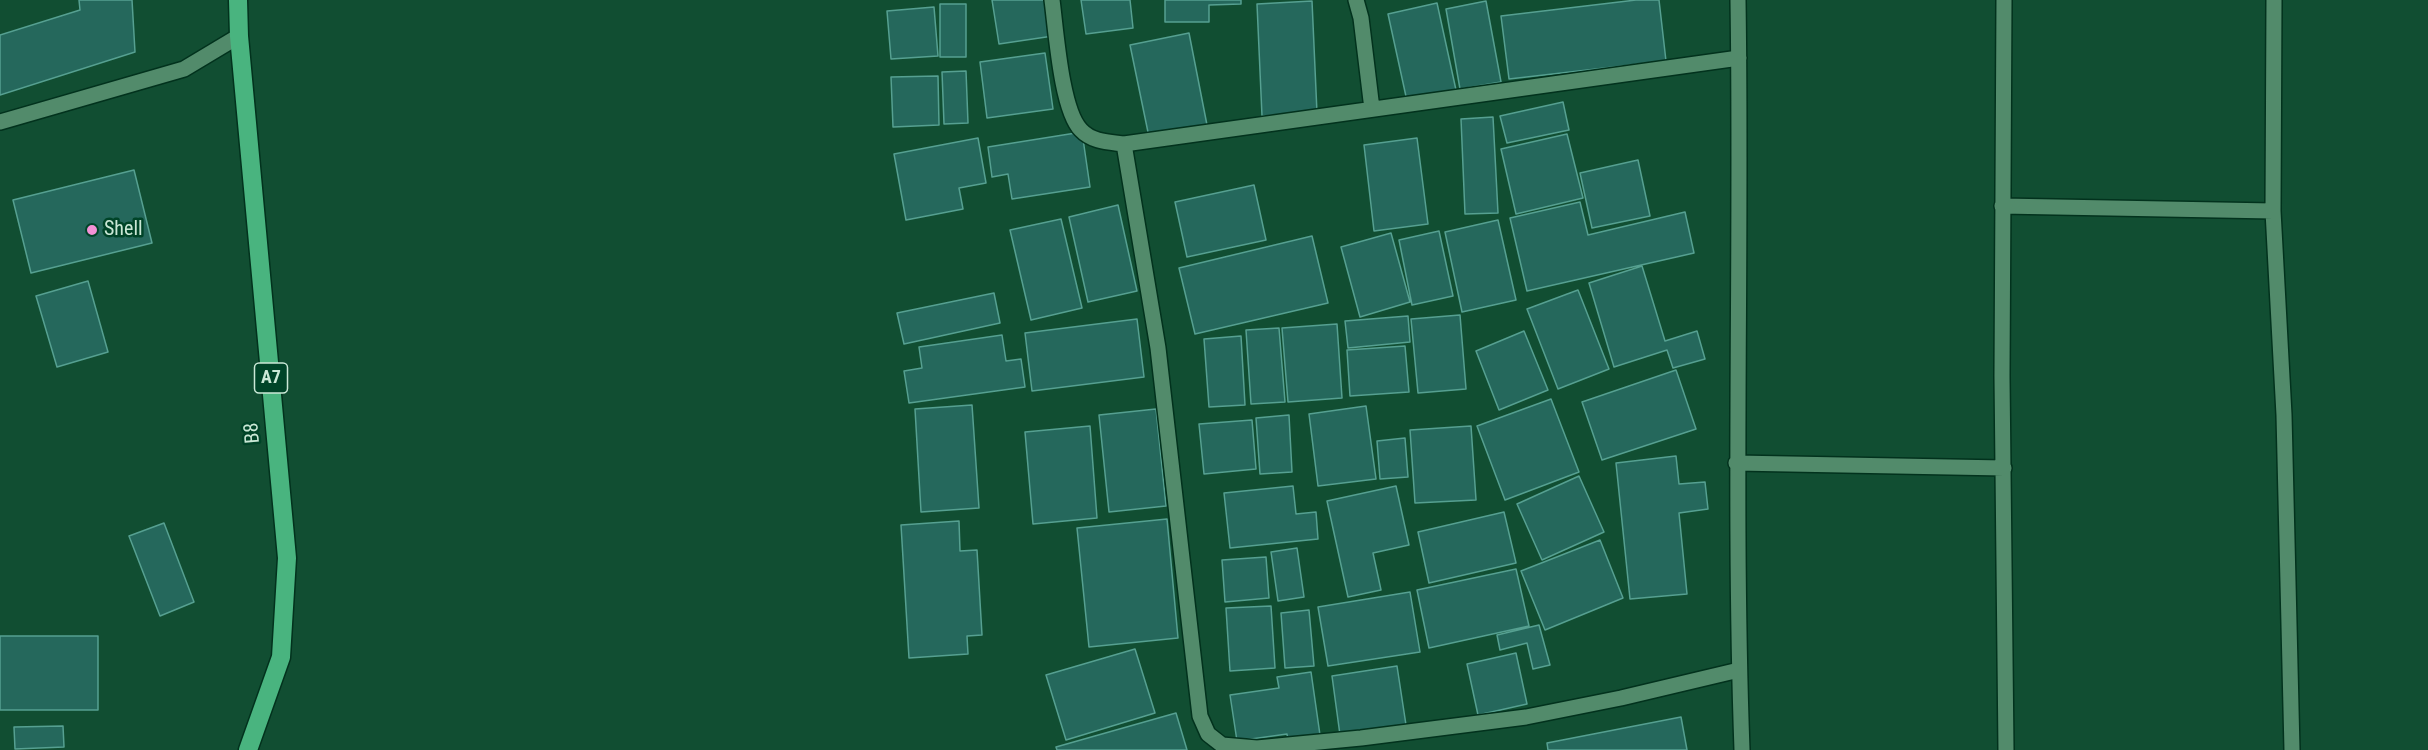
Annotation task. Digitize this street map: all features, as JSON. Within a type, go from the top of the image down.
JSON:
[{"type":"highway","name":"B8","points":[[238,0],[239,36],[287,558],[281,657],[248,750]]},
{"type":"street","points":[[1052,0],[1065,95],[1073,118],[1081,130],[1098,141],[1124,144],[1739,58]]},
{"type":"street","points":[[1356,0],[1361,18],[1371,110]]},
{"type":"street","points":[[1738,0],[1739,285],[1736,464],[1742,750]]},
{"type":"street","points":[[2004,0],[2002,206],[2006,750]]},
{"type":"street","points":[[2274,0],[2274,211],[2284,426],[2292,750]]},
{"type":"street","points":[[0,122],[184,69],[239,36]]},
{"type":"street","points":[[1124,144],[1158,348],[1200,716],[1208,734],[1222,745],[1257,748],[1361,744],[1526,717],[1621,698],[1739,670]]},
{"type":"street","points":[[2002,206],[2274,211]]},
{"type":"street","points":[[1736,464],[2004,468]]},
{"type":"building","points":[[79,0],[132,0],[135,52],[0,95],[0,35],[80,10]]},
{"type":"building","points":[[992,0],[1048,0],[1053,36],[999,44]]},
{"type":"building","points":[[1081,0],[1130,0],[1133,28],[1086,34]]},
{"type":"building","points":[[1165,0],[1241,0],[1241,4],[1209,5],[1209,22],[1165,22]]},
{"type":"building","points":[[1636,0],[1659,0],[1666,61],[1509,79],[1501,16]]},
{"type":"building","points":[[1312,1],[1317,113],[1262,116],[1257,4]]},
{"type":"building","points":[[1486,1],[1501,82],[1460,89],[1446,9]]},
{"type":"building","points":[[1437,3],[1456,90],[1407,101],[1388,14]]},
{"type":"building","points":[[940,4],[966,4],[966,57],[940,57]]},
{"type":"building","points":[[934,7],[938,56],[891,59],[887,11]]},
{"type":"building","points":[[1189,33],[1207,125],[1149,137],[1130,45]]},
{"type":"building","points":[[1045,53],[1053,109],[987,118],[980,62]]},
{"type":"building","points":[[966,71],[968,123],[944,124],[942,72]]},
{"type":"building","points":[[938,76],[939,125],[893,127],[891,77]]},
{"type":"building","points":[[1563,102],[1569,130],[1507,143],[1500,116]]},
{"type":"building","points":[[1493,117],[1498,213],[1465,214],[1461,119]]},
{"type":"building","points":[[1082,132],[1090,187],[1012,199],[1008,174],[992,177],[988,147]]},
{"type":"building","points":[[1567,134],[1583,198],[1516,214],[1501,149]]},
{"type":"building","points":[[978,138],[986,183],[959,188],[963,209],[906,220],[894,154]]},
{"type":"building","points":[[1417,138],[1428,224],[1374,231],[1364,145]]},
{"type":"building","points":[[1638,160],[1650,216],[1592,228],[1580,173]]},
{"type":"building","points":[[134,170],[152,243],[31,273],[13,200]]},
{"type":"building","points":[[1254,185],[1266,240],[1187,257],[1175,202]]},
{"type":"building","points":[[1580,202],[1588,235],[1685,212],[1694,253],[1527,291],[1510,218]]},
{"type":"building","points":[[1118,205],[1137,291],[1088,302],[1069,217]]},
{"type":"building","points":[[1061,219],[1082,308],[1031,320],[1010,230]]},
{"type":"building","points":[[1498,220],[1516,300],[1462,312],[1445,232]]},
{"type":"building","points":[[1439,231],[1453,296],[1412,305],[1399,240]]},
{"type":"building","points":[[1391,233],[1410,302],[1360,317],[1341,247]]},
{"type":"building","points":[[1312,236],[1328,303],[1195,334],[1179,268]]},
{"type":"building","points":[[1642,266],[1665,341],[1697,331],[1705,359],[1673,368],[1667,350],[1614,367],[1589,283]]},
{"type":"building","points":[[88,281],[108,352],[57,367],[36,296]]},
{"type":"building","points":[[1578,290],[1609,369],[1558,389],[1527,309]]},
{"type":"building","points":[[994,293],[1000,323],[904,344],[897,313]]},
{"type":"building","points":[[1460,315],[1466,389],[1418,393],[1411,319]]},
{"type":"building","points":[[1408,316],[1410,342],[1348,348],[1345,321]]},
{"type":"building","points":[[1137,319],[1144,377],[1032,391],[1025,333]]},
{"type":"building","points":[[1337,324],[1342,398],[1288,402],[1282,328]]},
{"type":"building","points":[[1279,328],[1285,402],[1251,404],[1246,330]]},
{"type":"building","points":[[1524,331],[1548,390],[1499,410],[1476,351]]},
{"type":"building","points":[[1002,335],[1006,361],[1021,359],[1025,387],[909,403],[904,371],[922,368],[919,347]]},
{"type":"building","points":[[1241,336],[1245,405],[1209,407],[1204,339]]},
{"type":"building","points":[[1405,346],[1409,392],[1350,396],[1347,350]]},
{"type":"building","points":[[1676,370],[1696,429],[1602,460],[1582,402]]},
{"type":"building","points":[[1551,399],[1579,472],[1505,500],[1477,426]]},
{"type":"building","points":[[972,405],[979,508],[921,512],[915,409]]},
{"type":"building","points":[[1366,406],[1376,479],[1318,486],[1309,414]]},
{"type":"building","points":[[1156,409],[1166,506],[1109,512],[1099,415]]},
{"type":"building","points":[[1289,415],[1292,472],[1260,474],[1256,418]]},
{"type":"building","points":[[1252,420],[1256,469],[1204,474],[1199,424]]},
{"type":"building","points":[[1090,426],[1097,518],[1033,524],[1025,432]]},
{"type":"building","points":[[1471,426],[1476,500],[1415,503],[1410,430]]},
{"type":"building","points":[[1405,438],[1408,477],[1380,479],[1377,441]]},
{"type":"building","points":[[1676,456],[1679,484],[1705,482],[1708,509],[1679,513],[1687,594],[1630,599],[1616,463]]},
{"type":"building","points":[[1579,476],[1604,532],[1542,560],[1517,504]]},
{"type":"building","points":[[1293,486],[1296,514],[1316,512],[1318,539],[1230,548],[1224,493]]},
{"type":"building","points":[[1396,486],[1409,545],[1373,553],[1381,590],[1348,597],[1327,501]]},
{"type":"building","points":[[1504,512],[1516,563],[1429,583],[1418,532]]},
{"type":"building","points":[[1167,519],[1178,638],[1089,647],[1077,528]]},
{"type":"building","points":[[959,521],[960,551],[977,550],[982,635],[967,636],[968,654],[909,658],[901,525]]},
{"type":"building","points":[[164,523],[194,602],[160,616],[129,536]]},
{"type":"building","points":[[1600,540],[1623,598],[1545,630],[1521,571]]},
{"type":"building","points":[[1297,548],[1304,597],[1278,601],[1271,552]]},
{"type":"building","points":[[1266,557],[1269,598],[1225,602],[1222,560]]},
{"type":"building","points":[[1516,569],[1529,626],[1429,648],[1417,590]]},
{"type":"building","points":[[1410,592],[1420,652],[1328,666],[1318,607]]},
{"type":"building","points":[[1271,606],[1275,668],[1230,671],[1226,608]]},
{"type":"building","points":[[1309,610],[1314,666],[1285,668],[1281,613]]},
{"type":"building","points":[[1539,625],[1550,665],[1533,669],[1527,643],[1500,650],[1497,635]]},
{"type":"building","points":[[0,636],[98,636],[98,710],[0,710]]},
{"type":"building","points":[[1135,649],[1155,713],[1066,740],[1046,675]]},
{"type":"building","points":[[1516,653],[1527,704],[1478,715],[1467,664]]},
{"type":"building","points":[[1397,666],[1406,725],[1340,735],[1332,676]]},
{"type":"building","points":[[1311,672],[1320,735],[1288,740],[1287,734],[1237,741],[1230,695],[1279,688],[1277,677]]},
{"type":"building","points":[[1176,713],[1187,750],[1057,750],[1056,747]]},
{"type":"building","points":[[1681,717],[1687,750],[1548,750],[1547,743]]},
{"type":"building","points":[[63,726],[64,747],[15,749],[14,727]]},
{"type":"place","name":"Shell","points":[[92,230]]}]
